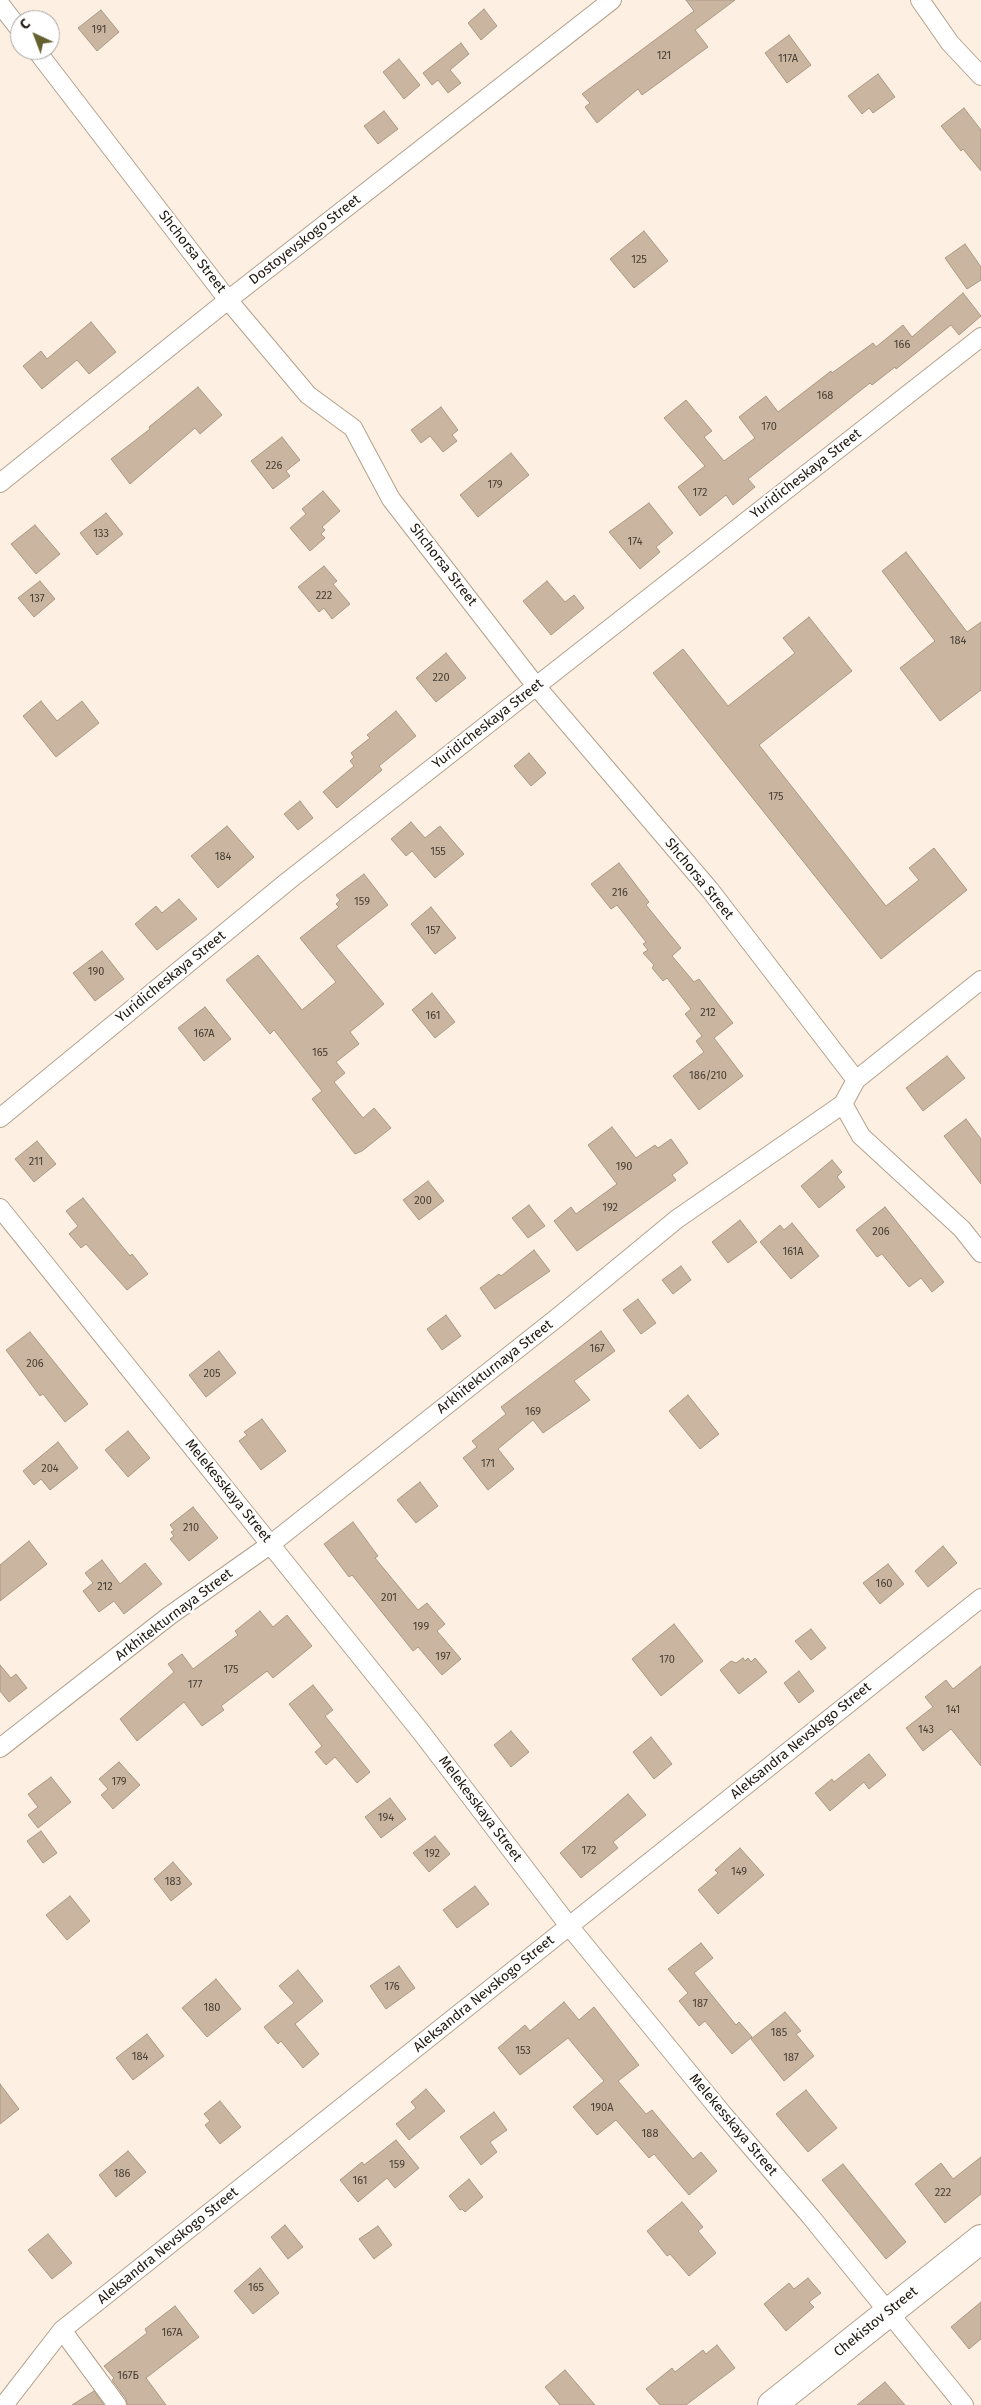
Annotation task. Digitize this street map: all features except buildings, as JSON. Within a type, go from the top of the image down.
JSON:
[{"type":"main road","name":"Chekistov Street","points":[[772,2405],[981,2239]]},
{"type":"street","name":"Dostoyevskogo Street","points":[[0,483],[228,300],[612,0]]},
{"type":"street","points":[[920,0],[950,43],[981,76]]},
{"type":"street","points":[[0,4],[10,17]]},
{"type":"street","name":"Shchorsa Street","points":[[44,60],[228,300],[308,395],[353,428],[391,498],[536,686],[710,890],[856,1080]]},
{"type":"street","name":"Yuridicheskaya Street","points":[[0,1118],[288,881],[981,337]]},
{"type":"street","name":"Arkhitekturnaya Street","points":[[0,1748],[169,1616],[271,1544],[558,1317],[676,1219],[843,1104],[856,1080],[981,980]]},
{"type":"street","points":[[843,1104],[861,1136],[962,1229],[981,1253]]},
{"type":"street","name":"Melekesskaya Street","points":[[0,1208],[421,1732],[569,1926],[722,2113],[811,2217],[964,2405]]},
{"type":"street","name":"Aleksandra Nevskogo Street","points":[[4,2405],[62,2330],[981,1598]]},
{"type":"street","points":[[62,2330],[117,2405]]}]
